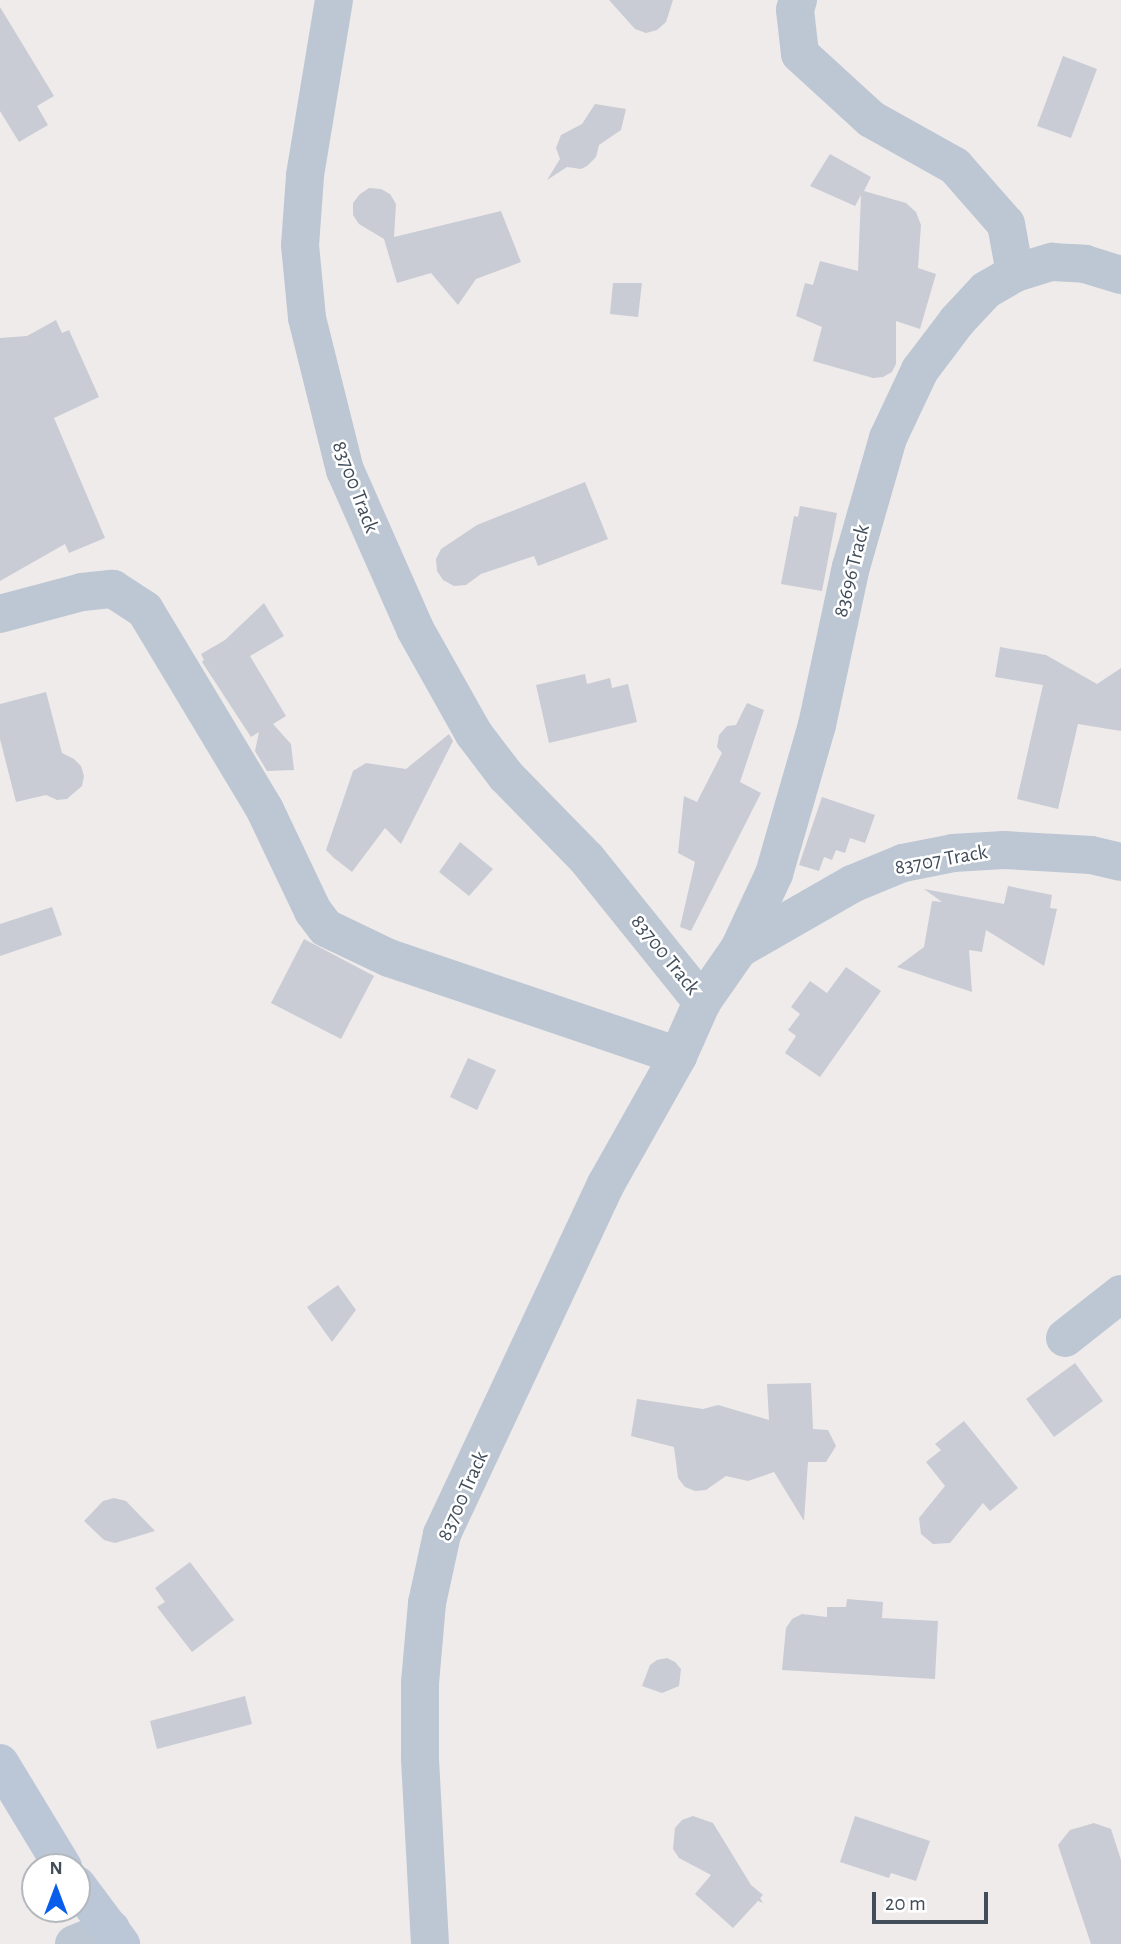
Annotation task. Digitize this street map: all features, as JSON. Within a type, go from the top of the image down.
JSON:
[{"type":"street","name":"83700 Track","points":[[334,0],[304,176],[300,244],[307,318],[345,470],[415,629],[474,734],[506,776],[587,859],[702,1002],[678,1056],[606,1184],[442,1534],[427,1603],[420,1683],[419,1758],[430,1944]]},
{"type":"street","points":[[797,0],[794,10],[800,54],[871,119],[955,166],[1006,224],[1014,272]]},
{"type":"street","name":"83696 Track","points":[[702,1002],[739,949],[774,874],[817,725],[851,567],[888,438],[920,370],[957,321],[986,290],[1014,272],[1052,262],[1085,264],[1121,275]]},
{"type":"street","points":[[0,614],[82,592],[113,589],[145,610],[264,810],[313,911],[326,928],[389,958],[678,1056]]},
{"type":"street","name":"83707 Track","points":[[739,949],[852,884],[903,863],[953,853],[1004,850],[1091,855],[1121,862]]},
{"type":"street","points":[[1065,1338],[1121,1294]]},
{"type":"street","points":[[0,1763],[55,1853]]},
{"type":"street","points":[[74,1944],[116,1937],[91,1904]]},
{"type":"building","points":[[609,0],[673,0],[666,22],[657,30],[646,33],[635,29]]},
{"type":"building","points":[[0,7],[54,96],[37,106],[48,125],[19,142],[0,111]]},
{"type":"building","points":[[1063,56],[1097,69],[1071,138],[1037,126]]},
{"type":"building","points":[[595,104],[626,109],[621,130],[599,145],[596,157],[587,166],[581,169],[567,167],[547,180],[560,159],[556,148],[561,135],[582,124]]},
{"type":"building","points":[[830,154],[871,177],[864,191],[906,203],[916,212],[921,225],[918,268],[936,274],[920,329],[896,321],[896,364],[892,372],[883,377],[873,378],[813,361],[822,327],[796,316],[805,283],[813,285],[820,261],[858,271],[861,195],[855,206],[810,186]]},
{"type":"building","points":[[369,188],[381,189],[390,194],[396,204],[394,237],[501,211],[521,262],[476,279],[458,305],[431,273],[397,283],[384,239],[359,224],[353,215],[353,203]]},
{"type":"building","points":[[613,283],[642,283],[638,317],[610,314]]},
{"type":"building","points":[[56,320],[62,333],[69,330],[99,397],[54,418],[105,538],[69,553],[65,544],[0,581],[0,338],[27,336]]},
{"type":"building","points":[[585,482],[608,539],[538,566],[534,556],[481,574],[466,585],[454,586],[443,580],[437,571],[436,559],[441,549],[477,525]]},
{"type":"building","points":[[800,506],[837,513],[822,591],[781,584],[794,516],[798,517]]},
{"type":"building","points":[[264,603],[284,636],[250,656],[286,716],[273,724],[291,744],[294,770],[267,771],[255,751],[259,732],[251,737],[202,662],[204,660],[201,654],[225,640]]},
{"type":"building","points":[[1000,647],[1046,655],[1097,684],[1121,668],[1121,731],[1078,724],[1058,809],[1017,799],[1043,685],[995,677]]},
{"type":"building","points":[[585,674],[587,684],[610,678],[612,688],[628,684],[637,722],[549,743],[536,685]]},
{"type":"building","points":[[46,692],[62,753],[81,766],[84,776],[82,786],[67,799],[57,800],[46,795],[16,802],[0,739],[0,704]]},
{"type":"building","points":[[747,703],[764,710],[740,782],[761,793],[691,931],[680,927],[695,862],[678,853],[684,796],[697,802],[722,753],[717,747],[719,735],[727,726],[736,725]]},
{"type":"building","points":[[449,734],[453,741],[401,844],[385,828],[352,872],[334,858],[326,850],[353,771],[366,763],[406,769]]},
{"type":"building","points":[[822,797],[875,815],[865,843],[850,838],[845,853],[836,850],[832,860],[824,857],[819,871],[799,865]]},
{"type":"building","points":[[460,842],[493,869],[469,896],[439,872]]},
{"type":"building","points":[[1008,886],[1052,895],[1050,908],[1057,909],[1044,966],[986,930],[982,952],[969,950],[972,992],[897,967],[924,947],[932,901],[942,902],[924,889],[1004,904]]},
{"type":"building","points":[[52,907],[62,935],[0,956],[0,924]]},
{"type":"building","points":[[304,939],[374,976],[341,1039],[271,1003]]},
{"type":"building","points":[[846,967],[881,991],[820,1077],[785,1053],[796,1036],[788,1030],[800,1014],[791,1007],[810,981],[827,993]]},
{"type":"building","points":[[468,1058],[496,1070],[477,1110],[450,1097]]},
{"type":"building","points":[[338,1285],[356,1310],[332,1342],[307,1307]]},
{"type":"building","points":[[1075,1363],[1103,1401],[1054,1437],[1026,1399]]},
{"type":"building","points":[[811,1383],[813,1429],[828,1430],[836,1446],[826,1462],[808,1462],[804,1521],[774,1472],[748,1481],[726,1476],[706,1490],[695,1491],[685,1487],[678,1478],[674,1447],[631,1436],[637,1399],[703,1409],[718,1405],[769,1420],[767,1384]]},
{"type":"building","points":[[964,1421],[1018,1488],[990,1511],[983,1503],[950,1543],[933,1544],[921,1534],[919,1518],[945,1486],[926,1462],[941,1450],[935,1444]]},
{"type":"building","points":[[114,1498],[126,1501],[155,1531],[115,1543],[104,1540],[84,1521],[103,1501]]},
{"type":"building","points":[[190,1562],[234,1620],[192,1652],[157,1607],[165,1602],[155,1588]]},
{"type":"building","points":[[847,1599],[883,1602],[882,1618],[938,1621],[935,1679],[782,1670],[786,1628],[792,1619],[802,1614],[827,1617],[827,1607],[846,1607]]},
{"type":"building","points":[[667,1658],[681,1669],[679,1686],[662,1693],[642,1686],[650,1665]]},
{"type":"building","points":[[245,1696],[252,1724],[157,1749],[150,1721]]},
{"type":"building","points":[[693,1816],[713,1823],[751,1885],[763,1895],[760,1898],[763,1903],[758,1901],[733,1928],[695,1894],[711,1875],[679,1858],[673,1849],[675,1828],[682,1820]]},
{"type":"building","points":[[855,1816],[930,1841],[916,1881],[891,1873],[889,1878],[840,1862]]},
{"type":"building","points":[[1094,1823],[1111,1829],[1121,1860],[1121,1944],[1091,1944],[1058,1845],[1070,1830]]}]
